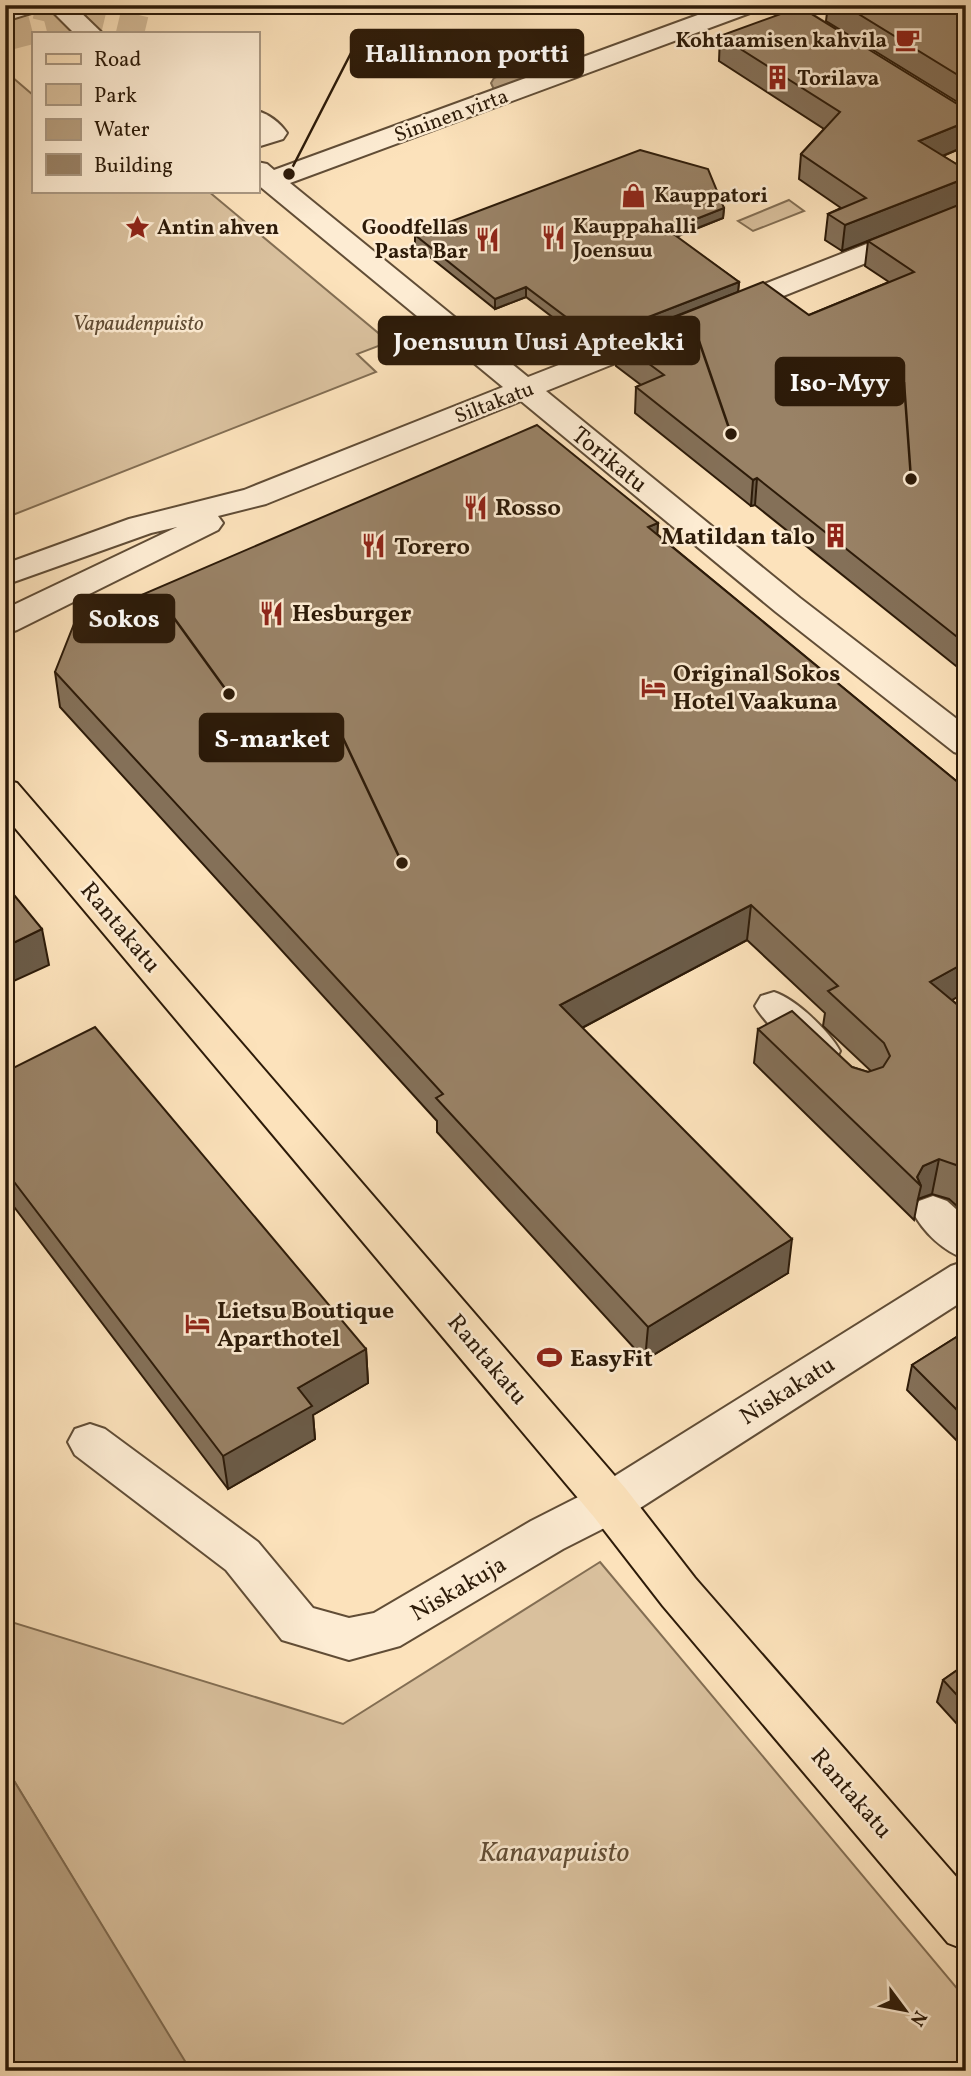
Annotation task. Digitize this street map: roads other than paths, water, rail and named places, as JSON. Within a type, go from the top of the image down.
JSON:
[{"type":"main road","name":"Rantakatu","points":[[6,789],[610,1503],[679,1592],[966,1926]]},
{"type":"street","points":[[5,14],[32,5]]},
{"type":"street","points":[[58,5],[88,32]]},
{"type":"street","name":"Sininen virta","points":[[264,176],[749,5]]},
{"type":"street","points":[[778,5],[856,54]]},
{"type":"street","points":[[259,122],[274,133],[259,138]]},
{"type":"street","name":"Torikatu","points":[[264,176],[788,606],[966,744]]},
{"type":"street","name":"Siltakatu","points":[[5,575],[140,526],[255,497],[966,213]]},
{"type":"street","name":"Siltakatu","points":[[5,623],[46,601],[159,551],[255,497]]},
{"type":"street","points":[[774,1006],[842,1070]]},
{"type":"street","points":[[933,1212],[966,1243]]},
{"type":"street","name":"Niskakatu","points":[[610,1503],[966,1278]]},
{"type":"street","name":"Niskakuja","points":[[90,1442],[242,1556],[298,1625],[349,1639],[384,1631],[547,1535],[610,1503]]},
{"type":"water","points":[[509,71],[527,71],[543,76],[495,92],[491,83],[494,78]]},
{"type":"water","points":[[5,1766],[191,2071],[5,2071]]},
{"type":"tunnel","points":[[36,5],[150,32]]},
{"type":"tunnel","points":[[5,37],[47,26],[79,23]]},
{"type":"place","name":"Kohtaamisen kahvila","points":[[907,40]]},
{"type":"place","name":"Torilava","points":[[777,78]]},
{"type":"place","name":"Hallinnon portti","points":[[289,174]]},
{"type":"place","name":"Kauppatori","points":[[634,195]]},
{"type":"place","name":"Antin ahven","points":[[137,227]]},
{"type":"place","name":"Kauppahalli Joensuu","points":[[553,238]]},
{"type":"place","name":"Goodfellas Pasta Bar","points":[[488,239]]},
{"type":"place","name":"Joensuun Uusi Apteekki","points":[[731,434]]},
{"type":"place","name":"Iso-Myy","points":[[911,479]]},
{"type":"place","name":"Rosso","points":[[475,507]]},
{"type":"place","name":"Matildan talo","points":[[835,536]]},
{"type":"place","name":"Torero","points":[[374,546]]},
{"type":"place","name":"Hesburger","points":[[272,613]]},
{"type":"place","name":"Original Sokos Hotel Vaakuna","points":[[653,687]]},
{"type":"place","name":"Sokos","points":[[229,694]]},
{"type":"place","name":"S-market","points":[[402,863]]},
{"type":"place","name":"Lietsu Boutique Aparthotel","points":[[197,1324]]},
{"type":"place","name":"EasyFit","points":[[550,1358]]},
{"type":"park label","name":"Vapaudenpuisto","points":[[138,323]]},
{"type":"park label","name":"Kanavapuisto","points":[[554,1851]]}]
